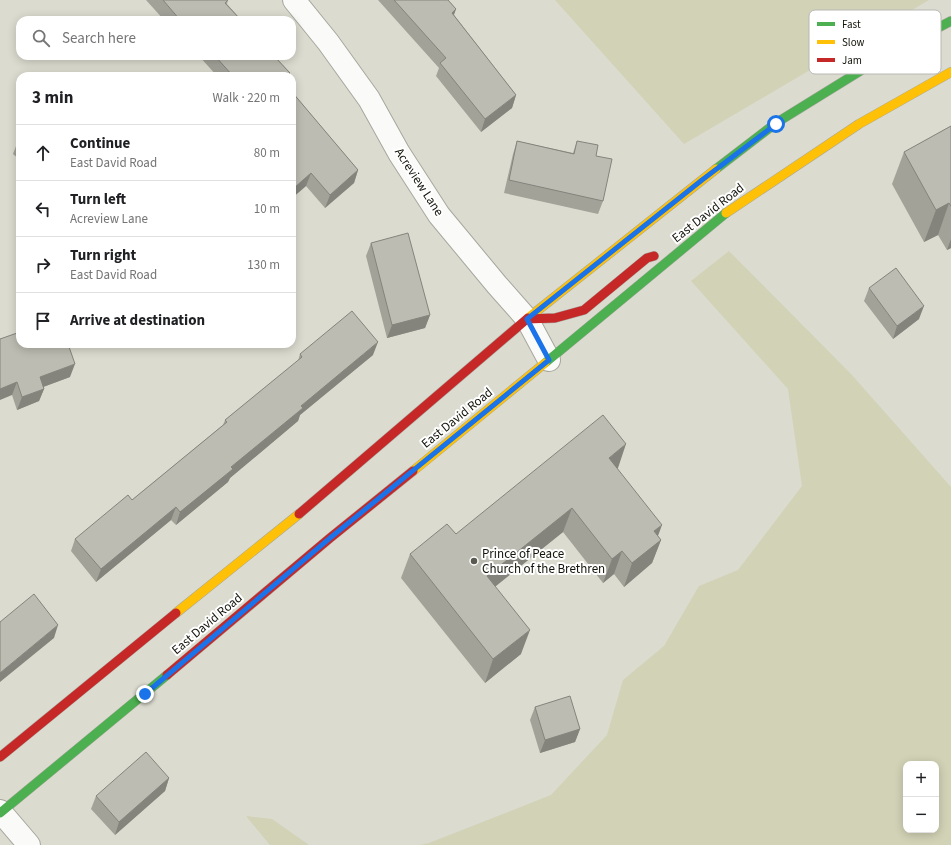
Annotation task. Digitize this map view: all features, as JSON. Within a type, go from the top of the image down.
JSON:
[{"type":"street","name":"Acreview Lane","points":[[294,0],[328,42],[369,99],[400,153],[439,215],[527,319],[549,360]]},
{"type":"street","name":"East David Road","points":[[941,26],[951,21]]},
{"type":"street","name":"East David Road","points":[[0,812],[151,689],[330,538],[549,360],[723,214],[858,124],[951,72]]},
{"type":"street","name":"East David Road","points":[[0,757],[306,508],[527,319],[702,180],[776,124],[856,74]]},
{"type":"street","points":[[527,319],[555,318],[584,310],[647,258],[693,240]]},
{"type":"street","points":[[0,812],[29,845]]},
{"type":"green space","points":[[555,0],[929,0],[912,10],[809,10],[809,71],[684,144]]},
{"type":"green space","points":[[729,251],[851,374],[951,487],[951,845],[420,845],[429,843],[551,795],[607,735],[623,680],[664,646],[699,586],[738,570],[802,486],[788,389],[691,281]]},
{"type":"green space","points":[[246,816],[272,819],[309,845],[270,845]]},
{"type":"building","points":[[163,0],[228,0],[225,3],[237,16],[177,16]]},
{"type":"building","points":[[394,0],[448,0],[456,9],[452,13],[516,95],[485,119],[440,63],[446,58]]},
{"type":"building","points":[[219,60],[278,60],[289,72],[229,72]]},
{"type":"building","points":[[296,97],[358,170],[330,195],[311,173],[296,186]]},
{"type":"building","points":[[951,126],[951,206],[949,203],[936,210],[904,152]]},
{"type":"building","points":[[517,141],[574,154],[577,141],[598,145],[596,156],[612,159],[603,201],[509,180]]},
{"type":"building","points":[[408,233],[430,315],[392,325],[371,243]]},
{"type":"building","points":[[896,268],[924,306],[897,326],[869,288]]},
{"type":"building","points":[[352,311],[378,342],[301,406],[303,408],[231,467],[233,469],[180,512],[176,507],[101,569],[75,539],[128,495],[132,500],[227,422],[225,420],[302,357],[300,354]]},
{"type":"building","points":[[16,333],[16,348],[69,348],[75,364],[40,377],[44,389],[22,397],[17,382],[0,389],[0,339]]},
{"type":"building","name":"Prince of Peace Church of the Brethren","points":[[603,415],[626,444],[609,458],[662,525],[654,531],[661,540],[632,563],[622,551],[612,559],[572,508],[487,576],[530,630],[493,659],[410,554],[447,524],[456,534]]},
{"type":"building","points":[[34,594],[58,625],[0,673],[0,622]]},
{"type":"building","points":[[570,696],[580,729],[545,740],[535,707]]},
{"type":"building","points":[[146,752],[169,778],[119,822],[96,796]]},
{"type":"traffic: fast","points":[[941,26],[951,21]]},
{"type":"traffic: fast","points":[[716,169],[776,123],[855,74]]},
{"type":"traffic: fast","points":[[545,363],[726,213]]},
{"type":"traffic: fast","points":[[0,813],[167,675]]},
{"type":"traffic: slow","points":[[726,213],[859,124],[951,72]]},
{"type":"traffic: slow","points":[[528,318],[716,169]]},
{"type":"traffic: slow","points":[[413,471],[545,363]]},
{"type":"traffic: slow","points":[[176,613],[299,514]]},
{"type":"traffic: jam","points":[[527,319],[555,318],[584,310],[647,258],[654,256]]},
{"type":"traffic: jam","points":[[299,514],[528,318]]},
{"type":"traffic: jam","points":[[167,675],[330,538],[413,471]]},
{"type":"traffic: jam","points":[[0,757],[176,613]]},
{"type":"place","name":"Prince of Peace Church of the Brethren","points":[[474,561]]},
{"type":"route","points":[[145,694],[330,538],[549,360],[527,319],[702,180],[776,124]]}]
